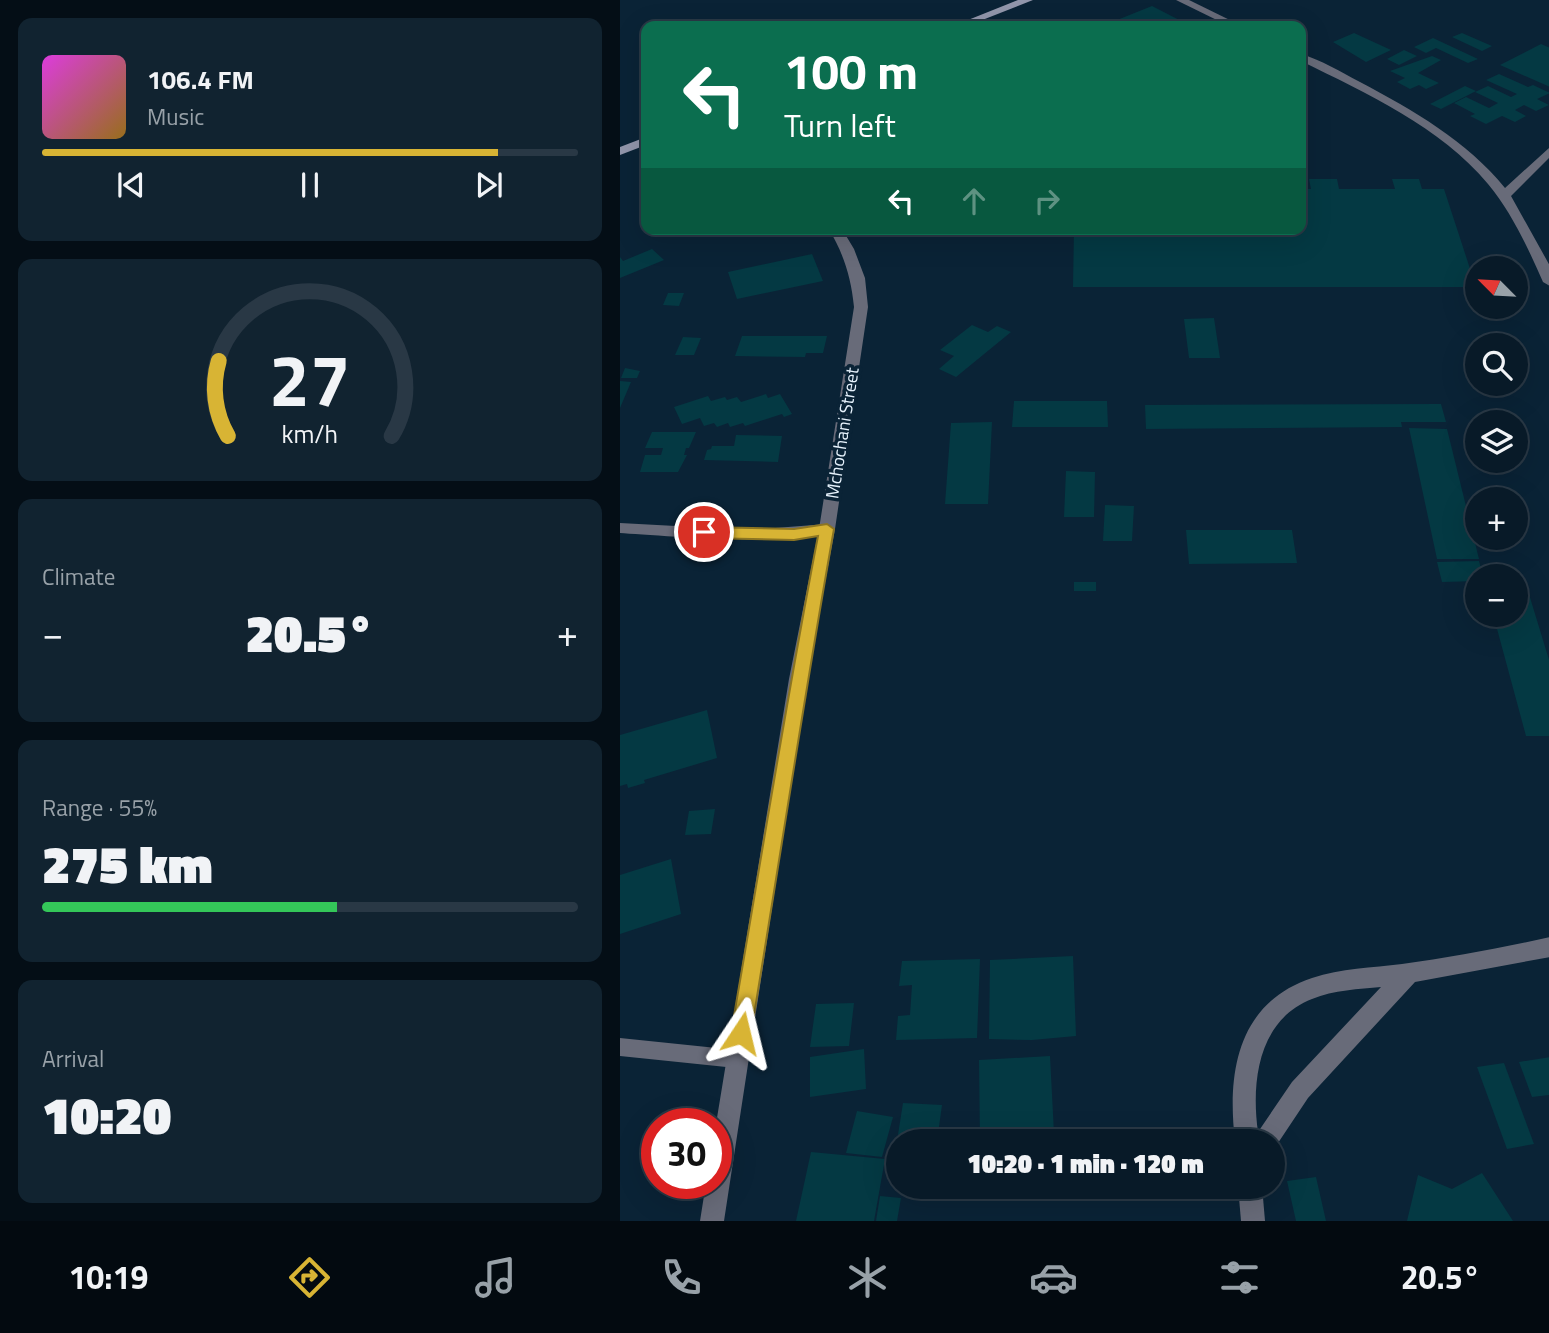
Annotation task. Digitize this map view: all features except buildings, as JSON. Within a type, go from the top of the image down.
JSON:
[{"type":"street","points":[[971,21],[1028,0]]},
{"type":"street","points":[[1181,0],[1226,21]]},
{"type":"street","points":[[1306,59],[1363,87],[1470,158],[1504,196],[1535,248],[1549,282]]},
{"type":"street","points":[[620,151],[641,143]]},
{"type":"street","points":[[1504,196],[1549,150]]},
{"type":"street","name":"Mchochani Street","points":[[712,1221],[736,1059],[789,752],[798,679],[827,529],[861,307],[858,278],[839,235]]},
{"type":"street","points":[[1246,1129],[1243,1088],[1248,1057],[1258,1034],[1280,1006],[1297,995],[1321,986],[1408,974],[1549,947]]},
{"type":"street","points":[[1274,1129],[1300,1090],[1408,974]]},
{"type":"street","points":[[1251,1199],[1253,1221]]},
{"type":"lane","points":[[620,528],[794,534],[827,529]]},
{"type":"lane","points":[[620,1047],[736,1059]]},
{"type":"route","points":[[704,532],[794,534],[827,529],[798,679],[789,752],[741,1033]]}]
